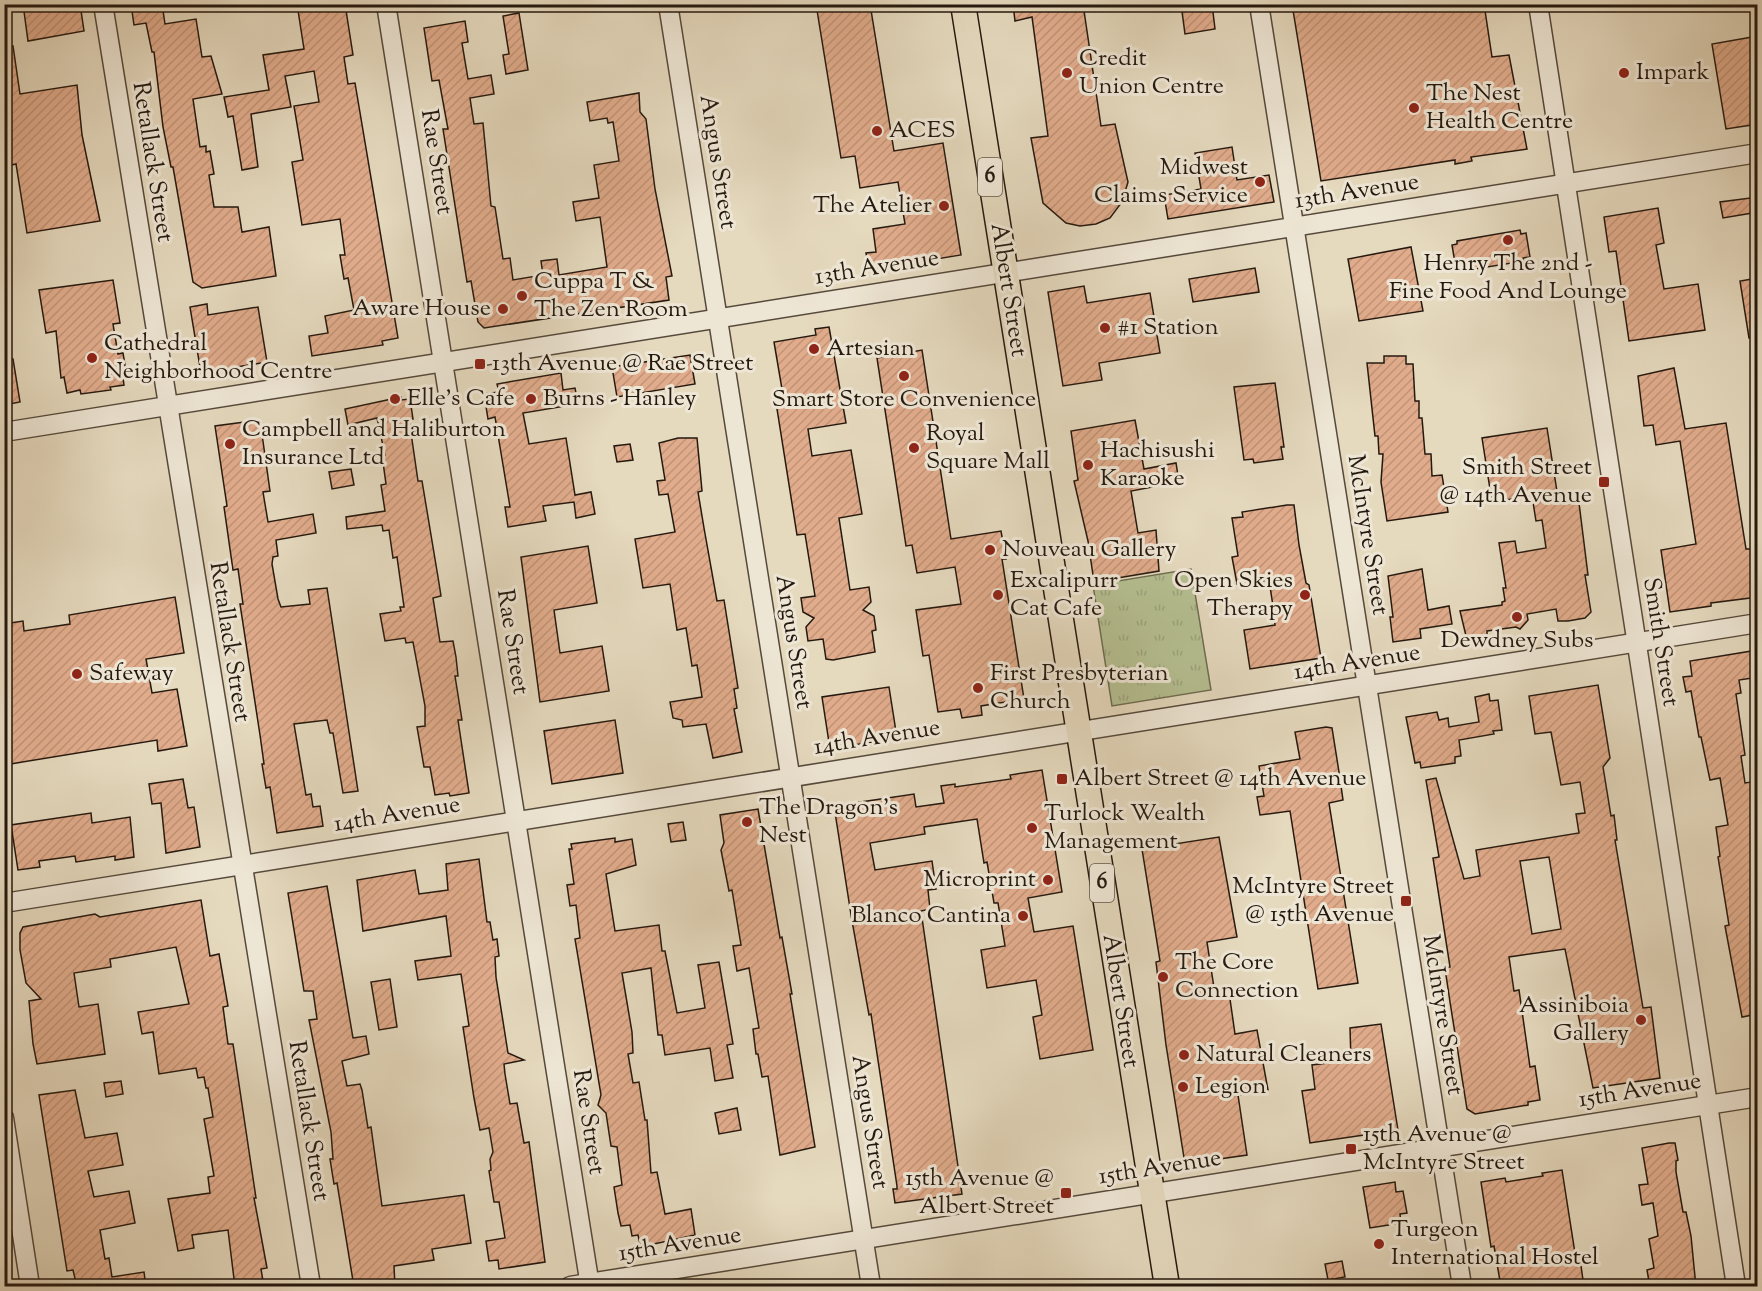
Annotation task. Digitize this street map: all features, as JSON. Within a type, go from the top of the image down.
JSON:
[{"type":"main road","name":"Albert Street","points":[[963,4],[1167,1287]]},
{"type":"street","name":"Retallack Street","points":[[103,4],[166,406],[311,1287]]},
{"type":"street","name":"Rae Street","points":[[386,4],[589,1285]]},
{"type":"street","name":"Angus Street","points":[[668,4],[871,1287]]},
{"type":"street","name":"McIntyre Street","points":[[1259,4],[1438,1147],[1462,1287]]},
{"type":"street","name":"Smith Street","points":[[1538,4],[1736,1287]]},
{"type":"street","name":"13th Avenue","points":[[4,432],[1758,153]]},
{"type":"street","name":"14th Avenue","points":[[4,903],[1758,623]]},
{"type":"street","name":"15th Avenue","points":[[570,1287],[1758,1097]]},
{"type":"street","points":[[4,1118],[30,1287]]},
{"type":"green space","points":[[1191,569],[1211,690],[1112,706],[1093,585]]},
{"type":"building","points":[[23,4],[80,4],[84,31],[28,41]]},
{"type":"building","points":[[131,4],[162,4],[165,24],[196,19],[202,57],[211,56],[222,94],[193,99],[200,147],[206,146],[206,152],[210,151],[214,174],[209,175],[214,207],[238,207],[242,232],[269,227],[276,276],[202,288],[193,282],[173,167],[171,167],[163,127],[154,52],[152,52],[146,23],[134,25]]},
{"type":"building","points":[[297,4],[345,4],[353,55],[344,57],[348,84],[355,83],[398,338],[382,341],[383,345],[312,356],[309,336],[328,333],[325,316],[354,310],[348,278],[344,279],[340,255],[345,255],[340,219],[302,225],[292,162],[303,160],[294,106],[319,102],[314,71],[285,76],[291,107],[251,114],[258,167],[242,170],[233,116],[228,117],[224,97],[269,90],[263,55],[304,49]]},
{"type":"building","points":[[816,4],[870,4],[894,151],[943,143],[961,255],[869,270],[866,253],[876,252],[873,229],[905,224],[898,182],[860,188],[855,156],[841,158]]},
{"type":"building","name":"Credit Union Centre","points":[[1013,4],[1083,4],[1101,126],[1115,124],[1128,182],[1122,202],[1110,218],[1096,224],[1080,226],[1066,223],[1043,203],[1031,138],[1048,136],[1032,17],[1015,21]]},
{"type":"building","points":[[1181,4],[1212,4],[1215,29],[1185,34]]},
{"type":"building","name":"The Nest Health Centre","points":[[1292,4],[1484,4],[1492,57],[1509,55],[1527,149],[1471,157],[1472,161],[1455,164],[1455,160],[1321,181]]},
{"type":"building","points":[[519,13],[528,70],[506,74],[503,55],[509,54],[503,16]]},
{"type":"building","points":[[465,21],[468,42],[462,43],[468,79],[491,75],[494,94],[470,98],[474,124],[483,123],[491,206],[495,207],[503,259],[510,258],[513,280],[543,275],[541,261],[548,260],[557,259],[559,275],[607,267],[600,217],[576,221],[573,202],[599,198],[594,165],[619,161],[613,122],[608,123],[607,118],[590,121],[587,102],[639,93],[640,112],[646,119],[655,189],[672,276],[666,277],[669,300],[484,328],[478,322],[471,281],[467,282],[443,129],[448,129],[439,80],[432,81],[424,28]]},
{"type":"building","points":[[1758,36],[1758,124],[1726,129],[1712,44]]},
{"type":"building","points":[[4,46],[13,46],[20,94],[77,85],[82,135],[100,221],[27,233],[16,164],[7,166],[4,152]]},
{"type":"building","points":[[1232,147],[1237,180],[1269,175],[1274,202],[1168,219],[1164,195],[1201,189],[1195,153]]},
{"type":"building","points":[[1758,197],[1758,212],[1723,218],[1720,202]]},
{"type":"building","points":[[1658,208],[1664,243],[1656,245],[1664,289],[1698,284],[1705,330],[1629,341],[1616,251],[1609,252],[1604,217]]},
{"type":"building","points":[[1520,230],[1521,234],[1526,233],[1530,257],[1523,258],[1524,261],[1463,271],[1462,268],[1456,269],[1452,245],[1457,244],[1457,241]]},
{"type":"building","points":[[1411,247],[1423,311],[1359,321],[1348,259]]},
{"type":"building","points":[[1255,268],[1259,292],[1193,302],[1189,279]]},
{"type":"building","points":[[1758,278],[1758,337],[1749,338],[1740,281]]},
{"type":"building","points":[[113,280],[120,323],[113,324],[118,354],[123,353],[127,378],[123,378],[124,385],[110,387],[111,390],[81,394],[80,390],[67,393],[64,377],[61,378],[56,331],[46,333],[39,290]]},
{"type":"building","name":"#1 Station","points":[[1084,286],[1087,303],[1150,293],[1160,353],[1099,363],[1102,380],[1063,386],[1048,292]]},
{"type":"building","points":[[207,304],[208,315],[258,307],[267,362],[201,373],[190,307]]},
{"type":"building","points":[[829,327],[846,423],[808,429],[812,456],[851,450],[862,514],[839,518],[850,590],[869,587],[871,602],[863,610],[874,616],[876,630],[872,631],[875,652],[833,660],[826,659],[823,639],[808,641],[806,627],[814,618],[803,612],[801,598],[815,596],[805,534],[797,535],[774,390],[782,389],[774,342],[816,335],[815,329]]},
{"type":"building","points":[[922,350],[951,539],[1001,531],[1006,559],[1002,559],[1024,699],[981,706],[982,715],[962,718],[960,709],[938,712],[929,655],[923,656],[916,610],[961,604],[955,567],[917,573],[912,545],[906,546],[877,358]]},
{"type":"building","points":[[690,355],[695,384],[617,397],[612,367]]},
{"type":"building","points":[[1384,356],[1406,356],[1406,364],[1413,364],[1415,401],[1419,401],[1419,418],[1422,418],[1425,454],[1431,454],[1432,476],[1442,475],[1448,512],[1387,521],[1381,482],[1383,454],[1379,454],[1378,436],[1375,436],[1367,363],[1384,363]]},
{"type":"building","points":[[4,359],[13,359],[20,402],[4,405]]},
{"type":"building","points":[[1674,368],[1685,429],[1726,423],[1746,549],[1753,549],[1754,559],[1758,558],[1758,597],[1711,603],[1711,606],[1670,612],[1661,550],[1696,544],[1680,441],[1656,445],[1653,425],[1644,426],[1638,376]]},
{"type":"building","points":[[561,373],[563,390],[575,388],[578,404],[523,413],[529,444],[566,438],[575,495],[591,492],[595,514],[576,518],[574,502],[543,506],[546,521],[508,527],[505,507],[510,507],[495,417],[488,419],[484,394],[499,392],[497,384]]},
{"type":"building","points":[[1275,383],[1284,447],[1281,447],[1283,459],[1254,463],[1253,459],[1244,460],[1234,387]]},
{"type":"building","points":[[401,397],[401,400],[410,399],[413,419],[409,419],[418,481],[422,481],[441,596],[433,598],[440,642],[453,641],[456,657],[458,676],[455,676],[462,720],[458,720],[469,793],[450,796],[449,793],[435,795],[430,767],[424,767],[417,727],[425,726],[425,706],[413,642],[406,643],[405,638],[385,641],[380,614],[401,611],[400,607],[404,607],[397,557],[393,558],[389,530],[383,531],[382,525],[347,529],[346,517],[385,511],[381,485],[386,484],[382,455],[385,455],[377,418],[348,425],[345,409]]},
{"type":"building","points":[[260,420],[270,491],[263,492],[268,522],[313,514],[316,533],[276,540],[278,556],[273,557],[272,564],[278,599],[281,607],[310,604],[308,590],[327,588],[358,791],[343,793],[333,733],[330,733],[327,720],[294,724],[306,795],[311,794],[313,807],[320,806],[323,826],[277,833],[270,787],[266,788],[262,764],[264,764],[240,604],[243,604],[238,569],[233,570],[224,507],[227,506],[215,426]]},
{"type":"building","points":[[1135,420],[1144,469],[1176,463],[1179,482],[1131,491],[1138,533],[1156,530],[1159,571],[1094,582],[1088,541],[1074,481],[1078,480],[1071,431]]},
{"type":"building","points":[[1547,428],[1559,504],[1579,503],[1588,575],[1585,575],[1591,612],[1585,618],[1568,621],[1558,621],[1556,609],[1527,614],[1528,620],[1520,629],[1516,627],[1487,631],[1487,636],[1467,640],[1460,611],[1502,605],[1505,601],[1503,588],[1506,588],[1499,543],[1515,541],[1517,553],[1546,548],[1542,520],[1536,521],[1532,496],[1492,502],[1482,438]]},
{"type":"building","points":[[678,438],[697,438],[702,491],[698,492],[717,601],[724,600],[738,688],[734,689],[737,708],[734,709],[742,752],[713,758],[706,724],[683,727],[682,720],[673,718],[670,702],[702,697],[697,665],[692,666],[686,628],[677,630],[670,584],[643,588],[635,539],[675,532],[668,494],[659,495],[657,481],[665,480],[659,443]]},
{"type":"building","points":[[630,444],[633,460],[617,462],[614,446]]},
{"type":"building","points":[[351,469],[354,485],[332,489],[329,472]]},
{"type":"building","points":[[1294,505],[1299,545],[1306,583],[1309,585],[1321,658],[1250,669],[1244,630],[1275,625],[1273,606],[1269,580],[1237,584],[1232,557],[1238,556],[1232,518],[1243,517],[1242,512]]},
{"type":"building","points":[[588,546],[597,603],[554,610],[560,653],[602,646],[609,691],[540,702],[521,557]]},
{"type":"building","points":[[1422,569],[1428,610],[1449,606],[1452,624],[1420,629],[1421,638],[1393,642],[1390,617],[1393,617],[1388,576]]},
{"type":"building","name":"Safeway","points":[[175,597],[184,653],[146,659],[152,693],[177,689],[187,746],[158,751],[157,740],[4,765],[4,624],[23,621],[24,631],[70,624],[69,615]]},
{"type":"building","points":[[1758,650],[1758,677],[1739,680],[1741,693],[1736,694],[1745,755],[1741,756],[1745,783],[1758,781],[1758,1014],[1742,1017],[1725,926],[1729,925],[1718,857],[1720,856],[1716,827],[1728,825],[1720,778],[1710,780],[1691,691],[1686,692],[1683,677],[1692,676],[1690,661]]},
{"type":"building","points":[[1598,685],[1610,758],[1603,767],[1611,816],[1614,815],[1617,840],[1615,840],[1643,1008],[1651,1007],[1660,1078],[1593,1088],[1565,949],[1509,957],[1514,991],[1519,990],[1530,1067],[1535,1066],[1540,1100],[1528,1102],[1528,1105],[1475,1114],[1467,1109],[1445,968],[1450,967],[1433,858],[1439,857],[1426,780],[1436,778],[1464,879],[1480,876],[1476,850],[1579,833],[1576,814],[1585,813],[1580,782],[1561,785],[1551,732],[1535,734],[1529,696]],"holes":[[[1549,857],[1561,929],[1532,934],[1520,861]]]},
{"type":"building","points":[[889,687],[897,738],[830,749],[822,697]]},
{"type":"building","points":[[1489,694],[1490,701],[1498,700],[1502,730],[1493,731],[1494,734],[1459,740],[1461,756],[1455,757],[1455,763],[1421,768],[1420,762],[1415,763],[1406,717],[1437,712],[1439,720],[1448,718],[1449,727],[1479,722],[1475,697]]},
{"type":"building","points":[[615,720],[623,773],[552,784],[544,731]]},
{"type":"building","points":[[1332,728],[1343,800],[1329,803],[1358,983],[1318,989],[1290,811],[1260,815],[1257,797],[1264,796],[1259,766],[1300,759],[1295,732]]},
{"type":"building","points":[[1042,770],[1062,892],[1028,898],[1034,932],[1073,926],[1093,1050],[1040,1059],[1033,1017],[1042,1015],[1036,980],[987,988],[981,950],[1005,946],[998,903],[994,903],[987,862],[984,863],[977,819],[924,827],[925,834],[870,843],[875,870],[932,861],[936,889],[928,890],[930,909],[921,911],[962,1194],[895,1203],[893,1189],[897,1189],[897,1186],[871,1014],[869,1015],[852,921],[834,806],[914,794],[916,807],[944,803],[941,786],[955,784],[955,787],[1011,779],[1010,775]]},
{"type":"building","points":[[183,779],[188,808],[194,807],[200,847],[166,853],[161,803],[152,804],[149,784]]},
{"type":"building","points":[[758,809],[792,994],[790,994],[815,1147],[780,1155],[768,1076],[762,1077],[758,1054],[756,1054],[753,1029],[759,1028],[749,968],[737,971],[733,946],[741,945],[732,890],[729,891],[721,850],[724,843],[720,815]]},
{"type":"building","points":[[91,813],[92,823],[130,817],[134,857],[115,860],[115,856],[76,862],[75,856],[39,861],[40,867],[18,870],[11,825]]},
{"type":"building","points":[[683,822],[686,840],[671,842],[668,824]]},
{"type":"building","points":[[1219,837],[1237,937],[1207,942],[1215,994],[1229,992],[1235,1034],[1257,1030],[1268,1090],[1238,1095],[1247,1155],[1185,1164],[1166,1045],[1156,962],[1160,961],[1142,849]]},
{"type":"building","points":[[615,838],[615,842],[632,839],[636,865],[606,874],[615,931],[659,925],[662,951],[665,951],[677,1013],[705,1008],[698,965],[719,962],[733,1044],[727,1045],[733,1078],[715,1081],[710,1048],[665,1055],[662,1035],[658,1035],[651,968],[622,973],[632,1032],[633,1053],[628,1054],[633,1083],[639,1082],[645,1120],[647,1120],[651,1173],[657,1172],[665,1214],[691,1209],[695,1235],[645,1246],[640,1244],[638,1235],[632,1236],[630,1225],[621,1226],[618,1213],[614,1187],[622,1185],[617,1147],[611,1146],[606,1113],[598,1105],[601,1095],[575,939],[580,938],[576,905],[570,906],[567,885],[574,884],[569,849],[572,849],[571,844]]},
{"type":"building","points":[[479,859],[487,922],[490,922],[493,940],[497,939],[499,956],[495,957],[496,977],[508,1053],[524,1060],[504,1064],[505,1074],[510,1104],[517,1103],[524,1143],[529,1142],[545,1262],[499,1269],[498,1260],[489,1261],[486,1241],[505,1238],[499,1202],[494,1202],[489,1171],[493,1152],[489,1128],[480,1130],[474,1098],[463,1027],[469,1026],[461,974],[418,980],[415,961],[451,956],[446,916],[363,931],[357,880],[415,870],[419,894],[448,890],[446,864]]},
{"type":"building","points":[[327,886],[353,1038],[366,1036],[369,1054],[342,1061],[347,1086],[360,1084],[362,1090],[368,1128],[371,1127],[382,1206],[464,1195],[471,1243],[432,1249],[434,1260],[394,1266],[395,1287],[354,1287],[337,1183],[334,1184],[330,1159],[333,1159],[331,1132],[309,1020],[317,1019],[313,991],[304,991],[288,893]]},
{"type":"building","points":[[201,900],[210,956],[219,954],[228,1006],[223,1007],[228,1044],[233,1044],[256,1198],[254,1198],[267,1268],[261,1269],[264,1287],[235,1287],[228,1230],[192,1235],[194,1248],[178,1251],[168,1199],[210,1193],[208,1177],[214,1176],[204,1119],[213,1117],[208,1088],[206,1088],[204,1077],[198,1078],[196,1068],[159,1074],[153,1032],[142,1034],[138,1012],[189,1004],[176,947],[110,959],[111,967],[74,973],[79,1007],[98,1004],[105,1054],[37,1064],[33,1044],[29,1001],[41,999],[26,983],[20,950],[20,933],[23,927],[95,914],[100,917]]},
{"type":"building","points":[[390,979],[397,1027],[379,1030],[371,982]]},
{"type":"building","points":[[1381,1024],[1398,1130],[1310,1143],[1302,1091],[1315,1089],[1312,1065],[1351,1060],[1350,1028]]},
{"type":"building","points":[[121,1081],[123,1094],[106,1097],[104,1083]]},
{"type":"building","points":[[75,1090],[85,1138],[117,1133],[123,1165],[88,1171],[94,1197],[129,1191],[135,1223],[100,1230],[105,1259],[109,1258],[112,1277],[144,1272],[146,1287],[77,1287],[73,1270],[67,1271],[39,1095]]},
{"type":"building","points":[[737,1108],[741,1130],[719,1134],[715,1113]]},
{"type":"building","points":[[1675,1143],[1678,1160],[1676,1161],[1676,1172],[1683,1212],[1686,1212],[1691,1236],[1696,1287],[1650,1287],[1647,1270],[1654,1268],[1649,1239],[1658,1236],[1653,1203],[1642,1205],[1639,1185],[1648,1184],[1642,1148]]},
{"type":"building","points":[[1562,1170],[1575,1253],[1579,1252],[1584,1287],[1501,1287],[1494,1246],[1491,1247],[1481,1182],[1505,1178],[1506,1182],[1543,1176],[1542,1173]]},
{"type":"building","points":[[1395,1182],[1396,1192],[1403,1191],[1407,1213],[1400,1214],[1401,1223],[1370,1228],[1363,1187]]},
{"type":"building","points":[[1342,1261],[1345,1277],[1328,1280],[1325,1264]]},
{"type":"place","name":"Credit Union Centre","points":[[1067,73]]},
{"type":"place","name":"Impark","points":[[1624,73]]},
{"type":"place","name":"The Nest Health Centre","points":[[1414,108]]},
{"type":"place","name":"ACES","points":[[877,131]]},
{"type":"place","name":"Midwest Claims Service","points":[[1260,182]]},
{"type":"place","name":"The Atelier","points":[[944,206]]},
{"type":"place","name":"Henry The 2nd - Fine Food And Lounge","points":[[1508,240]]},
{"type":"place","name":"Cuppa T & The Zen Room","points":[[522,296]]},
{"type":"place","name":"Aware House","points":[[503,309]]},
{"type":"place","name":"#1 Station","points":[[1105,328]]},
{"type":"place","name":"Artesian","points":[[814,349]]},
{"type":"place","name":"Cathedral Neighborhood Centre","points":[[92,358]]},
{"type":"place","name":"13th Avenue @ Rae Street","points":[[480,364]]},
{"type":"place","name":"Smart Store Convenience","points":[[904,376]]},
{"type":"place","name":"Elle's Cafe","points":[[395,399]]},
{"type":"place","name":"Burns - Hanley","points":[[531,399]]},
{"type":"place","name":"Campbell and Haliburton Insurance Ltd","points":[[230,444]]},
{"type":"place","name":"Royal Square Mall","points":[[914,448]]},
{"type":"place","name":"Hachisushi Karaoke","points":[[1088,465]]},
{"type":"place","name":"Smith Street @ 14th Avenue","points":[[1604,482]]},
{"type":"place","name":"Nouveau Gallery","points":[[990,550]]},
{"type":"place","name":"Excalipurr Cat Cafe","points":[[998,595]]},
{"type":"place","name":"Open Skies Therapy","points":[[1305,595]]},
{"type":"place","name":"Dewdney Subs","points":[[1517,617]]},
{"type":"place","name":"Safeway","points":[[77,674]]},
{"type":"place","name":"First Presbyterian Church","points":[[978,688]]},
{"type":"place","name":"Albert Street @ 14th Avenue","points":[[1062,779]]},
{"type":"place","name":"The Dragon's Nest","points":[[747,822]]},
{"type":"place","name":"Turlock Wealth Management","points":[[1032,828]]},
{"type":"place","name":"Microprint","points":[[1048,880]]},
{"type":"place","name":"McIntyre Street @ 15th Avenue","points":[[1406,901]]},
{"type":"place","name":"Blanco Cantina","points":[[1023,916]]},
{"type":"place","name":"The Core Connection","points":[[1163,977]]},
{"type":"place","name":"Assiniboia Gallery","points":[[1641,1020]]},
{"type":"place","name":"Natural Cleaners","points":[[1184,1055]]},
{"type":"place","name":"Legion","points":[[1183,1087]]},
{"type":"place","name":"15th Avenue @ McIntyre Street","points":[[1351,1149]]},
{"type":"place","name":"15th Avenue @ Albert Street","points":[[1066,1193]]},
{"type":"place","name":"Turgeon International Hostel","points":[[1379,1244]]}]
